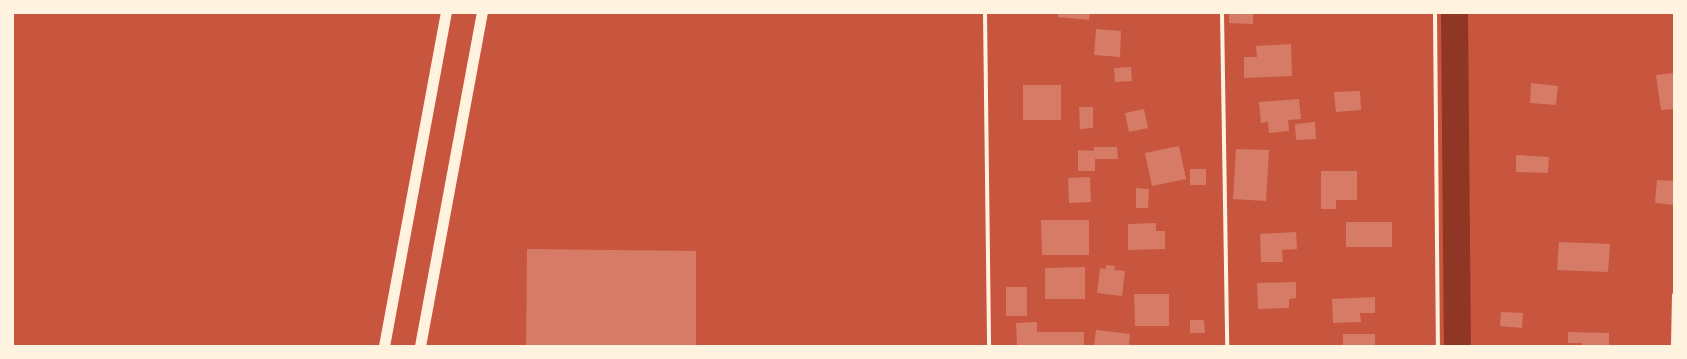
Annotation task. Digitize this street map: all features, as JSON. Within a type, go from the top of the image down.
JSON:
[{"type":"highway","points":[[384,346],[446,13]]},
{"type":"highway","points":[[420,346],[482,13]]},
{"type":"street","points":[[984,13],[989,346]]},
{"type":"street","points":[[1222,13],[1228,346]]},
{"type":"street","points":[[1435,13],[1438,346]]},
{"type":"street","points":[[1673,346],[1674,295]]},
{"type":"building","points":[[1058,13],[1090,13],[1089,20],[1058,17]]},
{"type":"building","points":[[1229,13],[1253,13],[1253,24],[1229,23]]},
{"type":"building","points":[[1096,29],[1121,31],[1120,57],[1094,55]]},
{"type":"building","points":[[1291,44],[1292,76],[1244,78],[1244,57],[1257,57],[1256,46]]},
{"type":"building","points":[[1131,67],[1132,81],[1115,82],[1114,68]]},
{"type":"building","points":[[1674,73],[1674,109],[1661,110],[1656,75]]},
{"type":"building","points":[[1531,83],[1558,86],[1556,105],[1530,103]]},
{"type":"building","points":[[1023,85],[1061,85],[1061,120],[1023,120]]},
{"type":"building","points":[[1360,91],[1361,110],[1336,112],[1334,92]]},
{"type":"building","points":[[1299,99],[1301,119],[1288,120],[1289,131],[1269,133],[1268,122],[1261,123],[1259,102]]},
{"type":"building","points":[[1079,107],[1093,107],[1093,128],[1080,129]]},
{"type":"building","points":[[1144,109],[1148,128],[1129,132],[1125,113]]},
{"type":"building","points":[[1315,122],[1316,139],[1296,140],[1295,124]]},
{"type":"building","points":[[1179,146],[1186,179],[1152,186],[1145,153]]},
{"type":"building","points":[[1094,147],[1117,147],[1118,159],[1095,159],[1095,171],[1078,171],[1078,150],[1094,151]]},
{"type":"building","points":[[1236,149],[1269,150],[1266,201],[1233,199]]},
{"type":"building","points":[[1516,155],[1549,157],[1548,173],[1516,172]]},
{"type":"building","points":[[1190,169],[1206,169],[1206,185],[1190,185]]},
{"type":"building","points":[[1321,171],[1357,171],[1357,200],[1336,200],[1336,209],[1321,209]]},
{"type":"building","points":[[1090,177],[1091,202],[1069,203],[1068,178]]},
{"type":"building","points":[[1657,180],[1674,181],[1674,205],[1655,203]]},
{"type":"building","points":[[1136,188],[1149,189],[1148,208],[1136,208]]},
{"type":"building","points":[[1041,220],[1089,220],[1089,255],[1042,255]]},
{"type":"building","points":[[1346,222],[1392,222],[1392,247],[1346,247]]},
{"type":"building","points":[[1156,223],[1156,231],[1165,231],[1165,249],[1128,250],[1128,224]]},
{"type":"building","points":[[1296,232],[1297,249],[1282,250],[1283,262],[1261,262],[1260,234]]},
{"type":"building","points":[[1559,242],[1610,244],[1608,272],[1557,270]]},
{"type":"building","points":[[527,249],[696,251],[696,346],[526,346]]},
{"type":"building","points":[[1106,265],[1115,266],[1114,270],[1125,271],[1122,296],[1097,293],[1100,268],[1106,269]]},
{"type":"building","points":[[1085,267],[1085,299],[1045,299],[1045,268]]},
{"type":"building","points":[[1296,282],[1296,298],[1289,299],[1289,308],[1258,309],[1257,283]]},
{"type":"building","points":[[1006,287],[1027,287],[1027,316],[1006,316]]},
{"type":"building","points":[[1134,294],[1169,294],[1169,326],[1135,326]]},
{"type":"building","points":[[1375,297],[1375,313],[1360,313],[1361,322],[1333,323],[1332,299]]},
{"type":"building","points":[[1501,312],[1523,313],[1522,328],[1500,326]]},
{"type":"building","points":[[1190,320],[1204,320],[1205,333],[1190,333]]},
{"type":"building","points":[[1037,322],[1037,332],[1084,332],[1084,346],[1017,346],[1016,323]]},
{"type":"building","points":[[1096,330],[1130,334],[1129,346],[1094,346]]},
{"type":"building","points":[[1568,332],[1609,333],[1609,346],[1582,346],[1582,343],[1568,343]]},
{"type":"building","points":[[1343,334],[1375,334],[1375,346],[1343,346]]},
{"type":"waterway","points":[[1454,13],[1457,346]]}]
